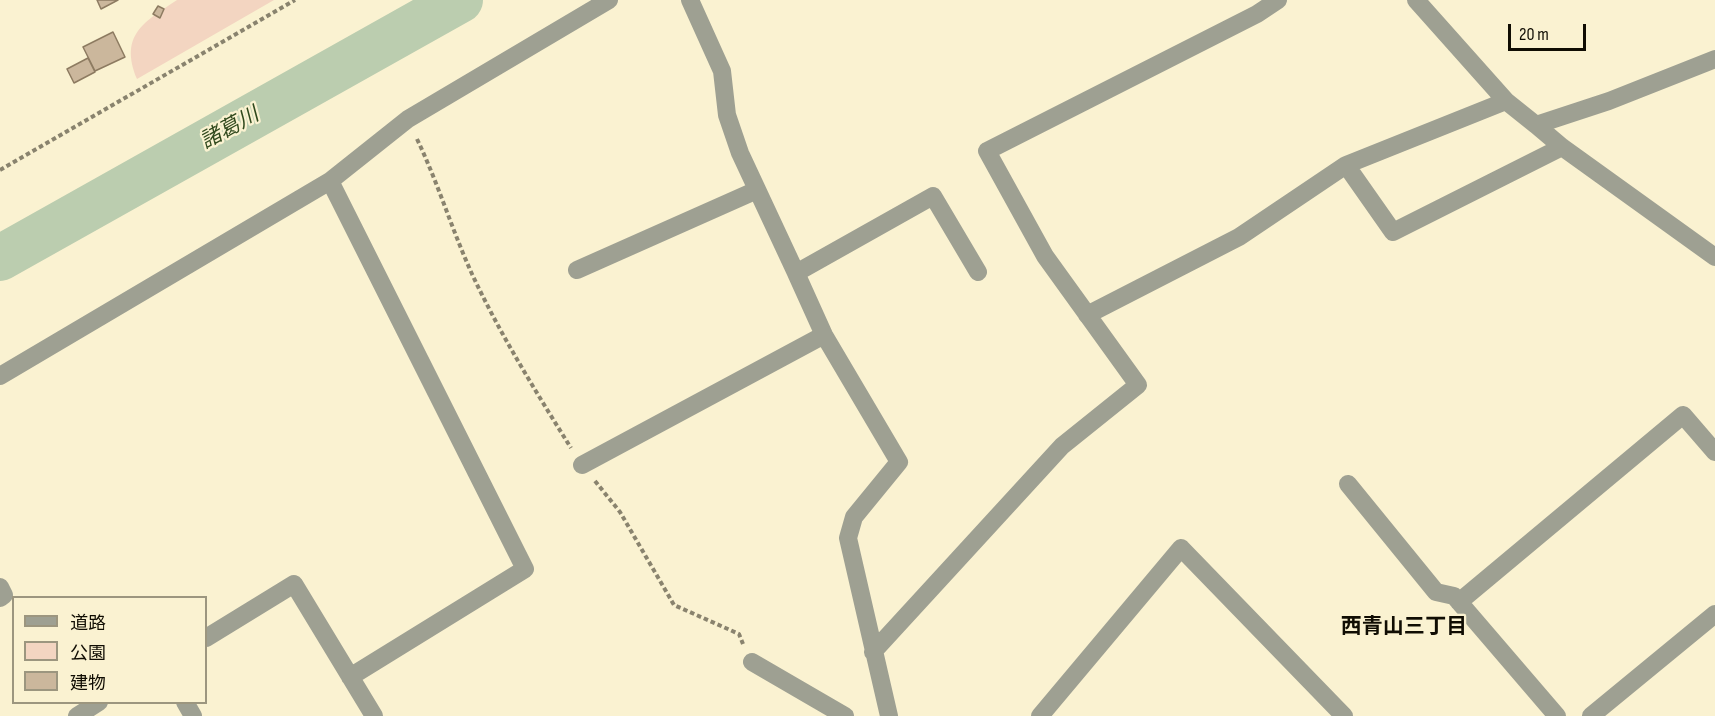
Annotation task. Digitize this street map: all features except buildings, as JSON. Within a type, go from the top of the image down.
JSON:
[{"type":"street","points":[[0,376],[330,181],[408,119],[609,0]]},
{"type":"street","points":[[690,0],[722,71],[727,115],[740,153],[824,335],[899,462],[854,517],[848,538],[889,716]]},
{"type":"street","points":[[873,652],[1062,446],[1138,386],[1045,256],[987,151],[1257,14],[1278,0]]},
{"type":"street","points":[[1416,0],[1506,101],[1562,147],[1715,257]]},
{"type":"street","points":[[1536,125],[1609,101],[1715,59]]},
{"type":"street","points":[[1087,315],[1239,237],[1346,165],[1506,101]]},
{"type":"street","points":[[1346,165],[1393,232],[1562,147]]},
{"type":"street","points":[[330,181],[525,569],[350,677]]},
{"type":"street","points":[[577,270],[757,190]]},
{"type":"street","points":[[796,273],[933,196],[978,272]]},
{"type":"street","points":[[582,465],[824,335]]},
{"type":"street","points":[[1459,602],[1683,415],[1715,452]]},
{"type":"street","points":[[1348,484],[1436,592],[1454,596],[1557,716]]},
{"type":"street","points":[[1040,716],[1181,549],[1344,716]]},
{"type":"street","points":[[207,637],[294,584],[374,716]]},
{"type":"street","points":[[0,587],[4,595],[0,598]]},
{"type":"street","points":[[1591,716],[1715,614]]},
{"type":"street","points":[[752,662],[845,716]]},
{"type":"street","points":[[77,716],[96,704]]},
{"type":"path","points":[[0,170],[295,0]]},
{"type":"path","points":[[408,119],[435,176],[472,274],[534,389],[582,465],[620,512],[674,605],[739,634],[752,662]]},
{"type":"green space","points":[[177,0],[274,0],[137,79],[132,64],[133,40],[145,23]]},
{"type":"waterway","name":"諸葛川","points":[[0,258],[460,0]]},
{"type":"district","name":"西青山三丁目","points":[[1404,628]]}]
